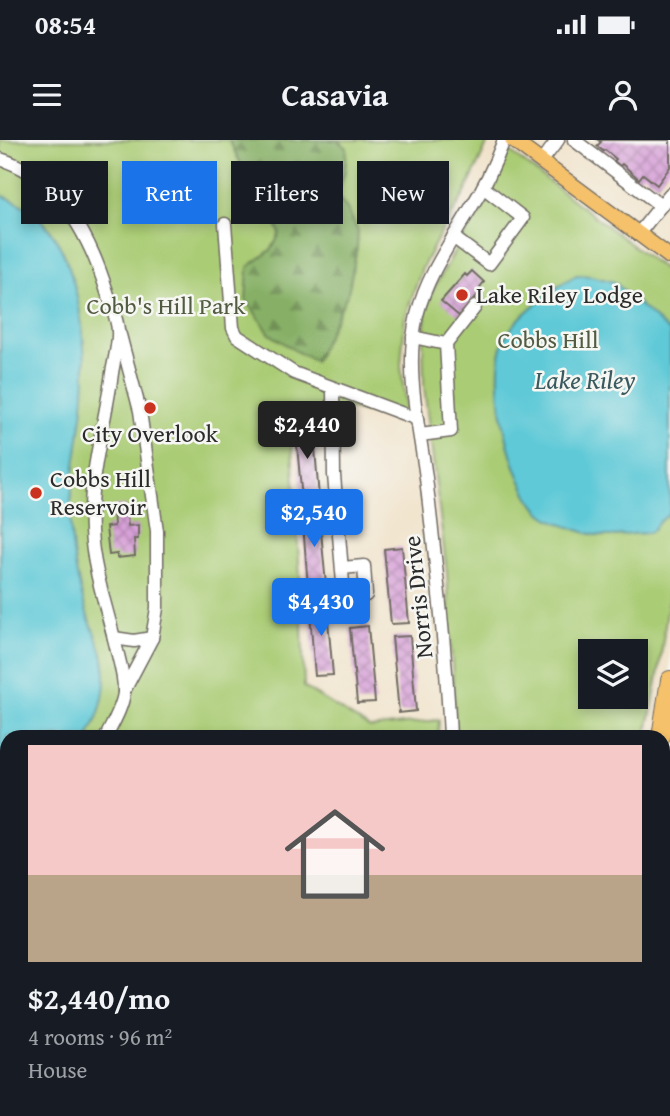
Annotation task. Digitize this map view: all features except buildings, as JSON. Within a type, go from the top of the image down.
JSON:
[{"type":"highway","points":[[662,730],[670,680]]},
{"type":"main road","points":[[512,140],[670,257]]},
{"type":"street","name":"Norris Drive","points":[[450,730],[442,615],[412,375],[414,337],[417,316],[434,269],[482,187],[504,140]]},
{"type":"street","points":[[541,162],[558,140]]},
{"type":"street","points":[[574,140],[661,206]]},
{"type":"street","points":[[0,159],[28,171],[60,199],[85,237],[104,282],[140,411],[157,531],[157,608],[152,638],[124,692],[110,730]]},
{"type":"street","points":[[453,237],[489,264],[523,218],[482,187]]},
{"type":"street","points":[[639,233],[670,194]]},
{"type":"street","points":[[225,223],[230,302],[233,328],[237,335],[294,373],[417,419]]},
{"type":"street","points":[[420,435],[451,431],[446,344],[475,307]]},
{"type":"street","points":[[118,330],[91,491],[90,516],[92,547],[120,663],[124,692]]},
{"type":"street","points":[[414,337],[446,344]]},
{"type":"street","points":[[110,388],[134,389]]},
{"type":"street","points":[[333,388],[334,475],[342,568]]},
{"type":"street","points":[[114,638],[134,641],[152,638]]},
{"type":"green space","name":"Cobb's Hill Park","points":[[0,140],[488,142],[465,193],[449,219],[449,161],[357,161],[357,224],[446,224],[422,268],[405,318],[401,365],[407,420],[345,408],[311,422],[290,416],[304,687],[370,728],[439,720],[438,730],[0,730]]},
{"type":"green space","points":[[229,140],[337,140],[347,148],[343,177],[343,161],[239,161]]},
{"type":"green space","name":"Cobbs Hill","points":[[509,151],[670,274],[670,589],[647,730],[456,730],[447,573],[424,387],[423,343],[426,312],[433,290],[461,240],[480,214]]},
{"type":"green space","points":[[343,204],[358,231],[348,293],[315,361],[270,334],[246,300],[248,267],[272,249],[280,233],[276,224],[343,224]]},
{"type":"water","name":"Cobbs Hill Reservoir","points":[[0,195],[21,205],[21,224],[45,224],[59,244],[74,285],[83,331],[85,375],[71,497],[71,532],[81,591],[104,661],[104,695],[91,730],[0,730]]},
{"type":"water","name":"Lake Riley","points":[[577,275],[614,282],[670,332],[670,514],[647,533],[598,535],[549,518],[532,501],[512,457],[500,404],[500,356],[505,338],[537,303]]},
{"type":"place","name":"Lake Riley Lodge","points":[[462,295]]},
{"type":"place","name":"City Overlook","points":[[150,408]]},
{"type":"place","name":"Cobbs Hill Reservoir","points":[[36,493]]}]
